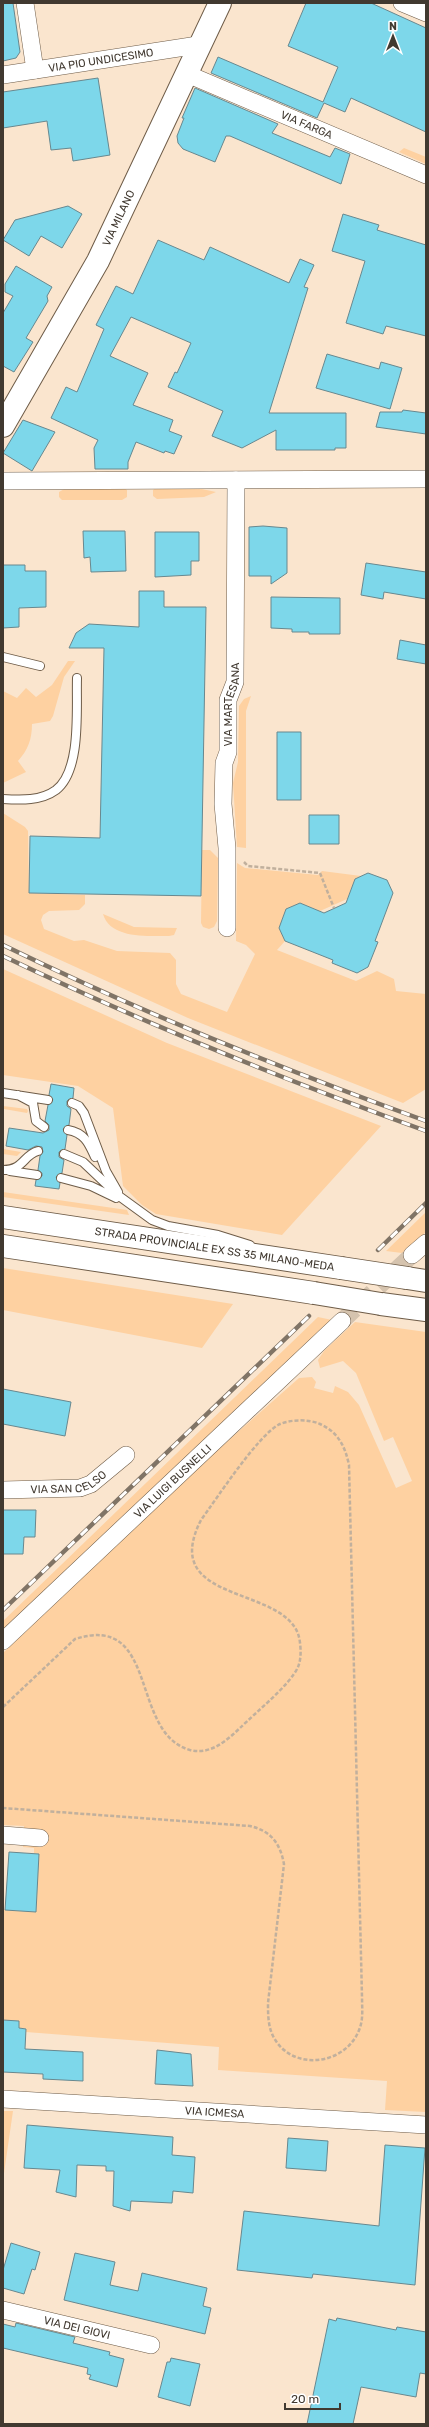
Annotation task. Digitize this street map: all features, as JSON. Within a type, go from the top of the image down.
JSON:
[{"type":"main road","name":"VIA MILANO","points":[[3,426],[98,261],[187,74],[198,45],[220,3]]},
{"type":"main road","name":"STRADA PROVINCIALE EX SS 35 MILANO-MEDA","points":[[3,1216],[417,1280]]},
{"type":"main road","points":[[3,1246],[426,1310]]},
{"type":"street","points":[[25,3],[35,70]]},
{"type":"street","points":[[402,3],[426,13]]},
{"type":"street","name":"VIA PIO UNDICESIMO","points":[[3,75],[198,45]]},
{"type":"street","name":"VIA FARGA","points":[[187,74],[426,175]]},
{"type":"street","points":[[3,481],[426,479]]},
{"type":"street","name":"VIA MARTESANA","points":[[227,928],[227,858],[223,804],[224,763],[228,752],[228,700],[235,682],[236,480]]},
{"type":"street","points":[[412,1255],[426,1243]]},
{"type":"street","name":"VIA LUIGI BUSNELLI","points":[[3,1641],[342,1321]]},
{"type":"street","name":"VIA SAN CELSO","points":[[3,1490],[80,1488],[91,1484],[126,1455]]},
{"type":"street","points":[[3,1836],[40,1838]]},
{"type":"street","name":"VIA ICMESA","points":[[3,2099],[426,2125]]},
{"type":"street","name":"VIA DEI GIOVI","points":[[3,2310],[151,2346]]},
{"type":"lane","points":[[3,657],[40,666]]},
{"type":"lane","points":[[3,799],[26,800],[43,796],[57,790],[64,779],[75,749],[77,678]]},
{"type":"lane","points":[[3,1093],[48,1100]]},
{"type":"lane","points":[[18,1095],[33,1103],[36,1121],[44,1126]]},
{"type":"lane","points":[[72,1104],[79,1106],[84,1113],[106,1171],[120,1195],[131,1206]]},
{"type":"lane","points":[[68,1130],[76,1132],[85,1138],[112,1188],[131,1206]]},
{"type":"lane","points":[[3,1170],[16,1168],[34,1152],[38,1151]]},
{"type":"lane","points":[[64,1154],[83,1162],[131,1206],[146,1217],[160,1223],[229,1238],[294,1261]]},
{"type":"lane","points":[[3,1170],[37,1175]]},
{"type":"lane","points":[[61,1178],[90,1186],[131,1206]]},
{"type":"path","points":[[227,858],[242,859],[248,866],[320,873],[334,908]]},
{"type":"path","points":[[3,1706],[75,1639],[100,1635],[120,1642],[134,1658],[159,1724],[167,1737],[180,1747],[194,1751],[207,1750],[228,1739],[290,1680],[298,1667],[301,1652],[300,1638],[292,1622],[278,1612],[208,1580],[195,1565],[192,1540],[201,1520],[260,1442],[279,1425],[303,1420],[316,1422],[328,1428],[343,1444],[349,1465],[362,1997],[361,2025],[352,2042],[341,2053],[328,2060],[312,2061],[297,2058],[284,2050],[273,2037],[268,2021],[268,2003],[284,1864],[279,1847],[268,1832],[250,1826],[3,1808]]},
{"type":"shaded area","points":[[404,148],[426,157],[426,164],[399,152]]},
{"type":"shaded area","points":[[66,488],[124,488],[127,490],[127,497],[122,500],[62,500],[59,497],[59,492]]},
{"type":"shaded area","points":[[156,488],[197,488],[216,492],[204,497],[157,499],[153,496],[153,490]]},
{"type":"shaded area","points":[[68,661],[75,661],[64,677],[53,716],[50,721],[32,724],[29,744],[18,761],[26,772],[3,783],[3,691],[17,698],[26,688],[36,697],[52,685]]},
{"type":"shaded area","points":[[251,696],[246,711],[246,848],[237,847],[233,783],[238,762],[239,706],[244,699]]},
{"type":"shaded area","points":[[3,813],[25,827],[28,831],[29,893],[85,895],[85,904],[79,910],[49,911],[43,915],[41,920],[44,929],[74,941],[84,940],[117,951],[170,953],[176,960],[176,984],[181,994],[227,1012],[255,954],[246,945],[236,941],[237,863],[245,868],[318,875],[322,871],[361,876],[355,879],[347,899],[320,911],[300,903],[286,909],[279,928],[285,941],[277,950],[356,981],[377,971],[394,979],[396,991],[426,994],[426,1089],[403,1103],[188,1018],[3,934]]},
{"type":"shaded area","points":[[202,850],[210,850],[218,858],[217,921],[214,927],[209,929],[203,927],[201,923]]},
{"type":"shaded area","points":[[103,914],[134,927],[177,928],[174,935],[141,936],[121,932],[113,928],[107,922]]},
{"type":"shaded area","points":[[3,969],[167,1043],[381,1126],[282,1235],[156,1214],[142,1205],[123,1186],[113,1108],[78,1086],[3,1075]]},
{"type":"shaded area","points":[[3,1106],[27,1109],[28,1111],[27,1113],[4,1109],[3,1113]]},
{"type":"shaded area","points":[[3,1149],[21,1152],[17,1156],[3,1154]]},
{"type":"shaded area","points":[[3,1192],[127,1210],[129,1215],[3,1197]]},
{"type":"shaded area","points":[[426,1212],[426,1232],[402,1253],[386,1251]]},
{"type":"shaded area","points":[[3,1268],[233,1304],[202,1348],[3,1310]]},
{"type":"shaded area","points":[[318,1317],[332,1320],[3,1632],[3,1621]]},
{"type":"shaded area","points":[[355,1322],[426,1332],[426,2112],[385,2110],[387,2081],[218,2070],[219,2047],[26,2032],[26,2029],[19,2028],[19,2021],[3,2020],[3,1908],[5,1910],[36,1912],[39,1854],[34,1853],[34,1848],[23,1847],[24,1826],[3,1825],[3,1653],[212,1455],[299,1378],[312,1377],[316,1382],[314,1388],[333,1393],[335,1386],[348,1392],[359,1405],[396,1488],[412,1481],[393,1437],[384,1441],[356,1373],[343,1361],[320,1368],[318,1360],[324,1351]]},
{"type":"shaded area","points":[[3,2111],[13,2111],[3,2180]]},
{"type":"building","points":[[3,3],[13,3],[20,52],[16,58],[3,61]]},
{"type":"building","points":[[306,3],[371,3],[426,28],[426,132],[351,98],[345,112],[324,103],[317,118],[211,73],[218,57],[323,102],[338,67],[288,46]]},
{"type":"building","points":[[98,78],[110,155],[73,161],[71,148],[51,150],[47,121],[3,128],[3,92]]},
{"type":"building","points":[[195,88],[278,124],[272,133],[330,157],[335,148],[350,154],[341,184],[230,136],[226,136],[215,162],[183,149],[178,143],[177,136],[184,118],[182,118]]},
{"type":"building","points":[[68,206],[82,214],[62,248],[41,236],[29,256],[3,240],[15,220]]},
{"type":"building","points":[[343,214],[379,225],[377,230],[426,245],[426,336],[386,326],[383,334],[346,323],[365,261],[332,251]]},
{"type":"building","points":[[158,240],[204,260],[210,247],[289,283],[300,259],[314,265],[304,287],[308,288],[269,413],[346,413],[346,448],[335,448],[335,450],[276,450],[276,430],[242,448],[212,436],[223,411],[168,387],[175,372],[177,373],[191,343],[131,317],[110,356],[148,373],[133,405],[173,420],[169,431],[182,436],[174,454],[165,451],[164,453],[136,442],[128,462],[128,469],[95,469],[94,448],[98,440],[51,418],[66,387],[77,392],[104,329],[96,325],[116,286],[133,294]]},
{"type":"building","points":[[16,266],[52,287],[47,296],[48,301],[26,338],[33,342],[14,372],[3,366],[3,313],[13,296],[5,292],[5,284]]},
{"type":"building","points":[[327,354],[379,369],[381,362],[402,368],[390,409],[316,388]]},
{"type":"building","points":[[403,410],[426,413],[426,434],[376,427],[380,412],[402,412]]},
{"type":"building","points":[[23,420],[55,432],[32,471],[3,453]]},
{"type":"building","points":[[263,526],[287,528],[287,573],[271,584],[271,576],[249,576],[249,527]]},
{"type":"building","points":[[83,531],[125,531],[126,571],[91,572],[90,557],[84,558]]},
{"type":"building","points":[[155,532],[199,532],[199,561],[191,561],[191,575],[155,577]]},
{"type":"building","points":[[366,563],[426,572],[426,599],[384,592],[383,599],[361,595]]},
{"type":"building","points":[[3,565],[25,565],[25,571],[46,571],[46,607],[19,608],[19,627],[3,628]]},
{"type":"building","points":[[139,591],[164,591],[164,607],[206,607],[201,896],[29,893],[30,836],[100,838],[104,648],[69,648],[76,633],[89,624],[139,627]]},
{"type":"building","points":[[271,597],[340,598],[340,634],[309,634],[309,632],[292,632],[292,629],[271,628]]},
{"type":"building","points":[[400,640],[426,645],[426,664],[397,659]]},
{"type":"building","points":[[277,732],[301,732],[301,800],[277,800]]},
{"type":"building","points":[[309,815],[339,815],[339,844],[309,844]]},
{"type":"building","points":[[368,873],[387,880],[393,893],[375,941],[378,942],[368,967],[357,973],[332,963],[333,960],[285,941],[279,928],[286,909],[300,903],[324,913],[346,903],[355,879]]},
{"type":"building","points":[[51,1084],[74,1088],[73,1098],[67,1101],[67,1106],[71,1109],[69,1125],[63,1129],[67,1135],[65,1149],[59,1152],[59,1157],[64,1160],[62,1173],[56,1177],[60,1183],[59,1189],[35,1186],[36,1180],[42,1176],[42,1173],[38,1170],[40,1156],[43,1152],[42,1147],[36,1146],[28,1150],[6,1146],[9,1128],[43,1133],[49,1130],[49,1125],[45,1121],[48,1105],[53,1100],[49,1095]]},
{"type":"building","points":[[3,1389],[71,1402],[65,1436],[3,1424]]},
{"type":"building","points":[[3,1510],[36,1510],[35,1537],[24,1537],[23,1554],[3,1554]]},
{"type":"building","points":[[9,1852],[39,1854],[36,1912],[5,1910]]},
{"type":"building","points":[[3,2020],[19,2021],[19,2028],[26,2029],[25,2049],[83,2052],[83,2081],[43,2079],[43,2074],[3,2072]]},
{"type":"building","points":[[157,2050],[191,2054],[193,2086],[155,2084]]},
{"type":"building","points":[[27,2125],[173,2137],[172,2155],[195,2157],[193,2193],[173,2191],[172,2203],[131,2201],[130,2211],[113,2206],[114,2171],[106,2171],[106,2166],[77,2165],[76,2197],[56,2192],[60,2170],[24,2168]]},
{"type":"building","points":[[288,2138],[328,2141],[326,2171],[286,2168]]},
{"type":"building","points":[[385,2145],[425,2148],[415,2285],[313,2274],[312,2278],[237,2270],[244,2211],[379,2226]]},
{"type":"building","points":[[11,2243],[40,2252],[35,2270],[32,2269],[24,2294],[3,2288],[3,2270]]},
{"type":"building","points":[[75,2253],[115,2262],[110,2285],[138,2291],[142,2273],[207,2288],[203,2306],[211,2308],[205,2334],[64,2300]]},
{"type":"building","points":[[337,2318],[396,2330],[397,2327],[426,2332],[426,2374],[420,2373],[416,2397],[361,2387],[353,2424],[307,2424],[329,2319],[336,2321]]},
{"type":"building","points":[[16,2323],[75,2337],[73,2343],[110,2352],[109,2355],[124,2359],[117,2387],[89,2379],[91,2375],[87,2374],[88,2368],[3,2348],[3,2324],[15,2327]]},
{"type":"building","points":[[171,2358],[200,2364],[190,2406],[158,2397],[167,2362],[170,2362]]},
{"type":"tunnel","points":[[342,1321],[412,1255]]},
{"type":"railway","points":[[3,945],[55,970],[212,1039],[318,1081],[426,1121]]},
{"type":"railway","points":[[3,956],[107,1004],[212,1049],[426,1131]]},
{"type":"railway","points":[[378,1250],[426,1203]]},
{"type":"railway","points":[[3,1610],[309,1316]]}]
